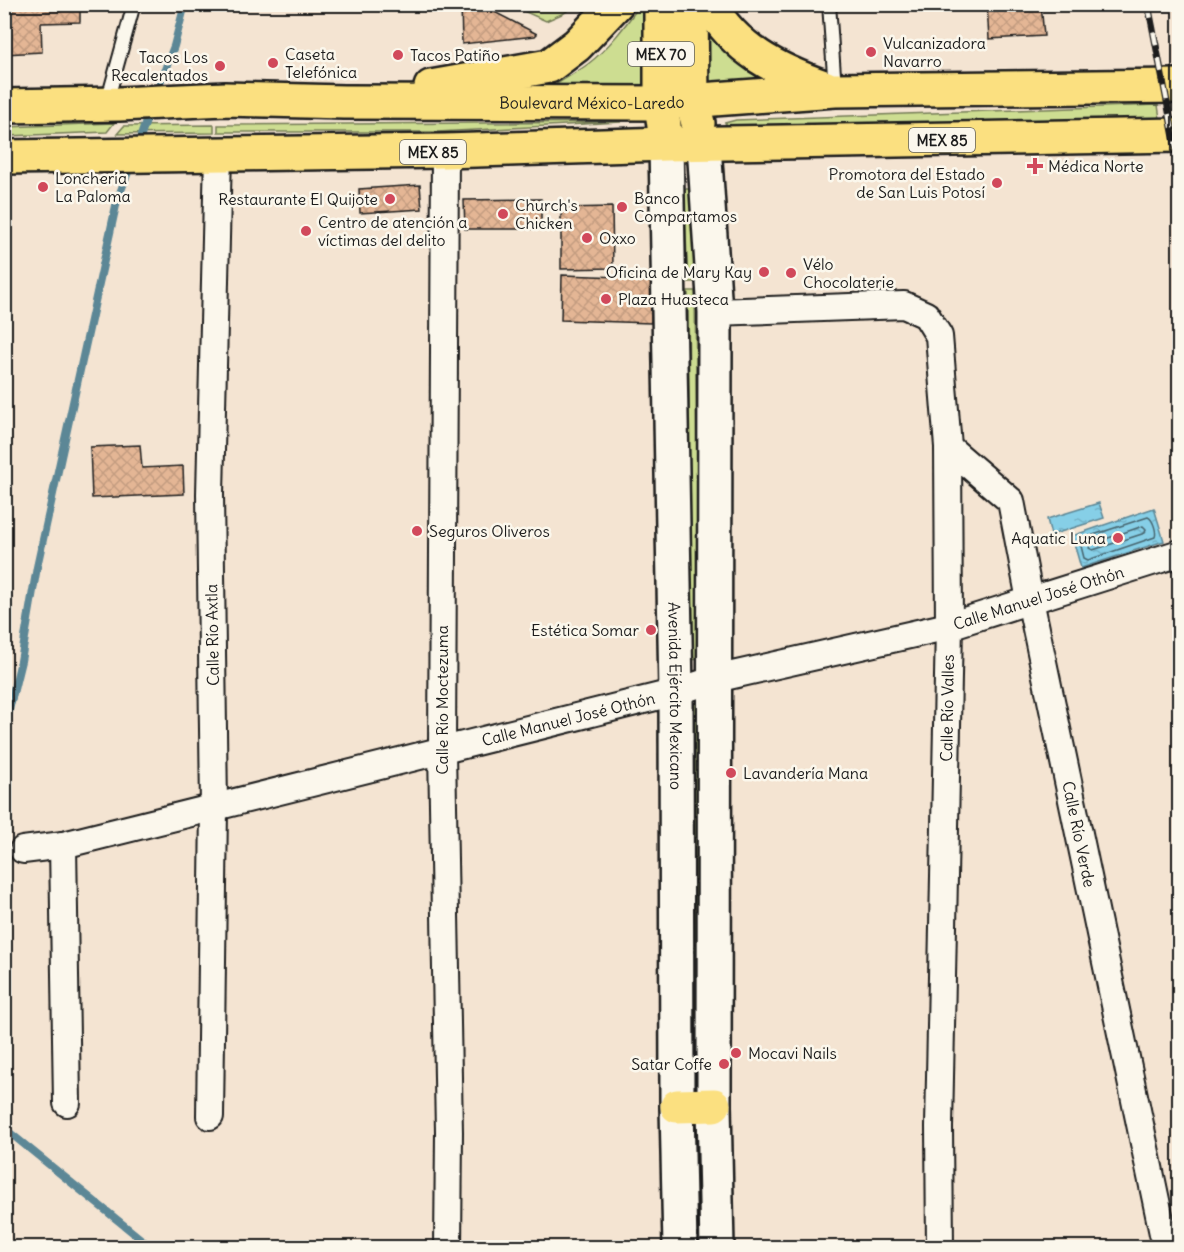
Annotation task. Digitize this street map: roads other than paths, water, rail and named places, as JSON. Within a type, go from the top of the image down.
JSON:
[{"type":"main road","points":[[344,102],[549,66],[576,45],[616,4]]},
{"type":"main road","name":"MEX 70","points":[[661,4],[677,102],[704,145]]},
{"type":"main road","name":"MEX 70","points":[[666,144],[677,102],[691,4]]},
{"type":"main road","points":[[709,4],[720,23],[746,48],[769,64],[788,74],[835,90]]},
{"type":"main road","name":"Boulevard México-Laredo","points":[[4,106],[225,99],[344,102],[677,102],[835,90],[1179,86]]},
{"type":"main road","name":"MEX 85","points":[[704,145],[1179,135]]},
{"type":"main road","points":[[666,144],[704,145],[715,312],[714,1105],[717,1248]]},
{"type":"main road","name":"MEX 85","points":[[209,154],[445,152],[666,144]]},
{"type":"main road","name":"Avenida Ejército Mexicano","points":[[666,144],[676,692],[677,1106],[680,1248]]},
{"type":"main road","points":[[4,157],[209,154]]},
{"type":"main road","points":[[677,1106],[714,1105]]},
{"type":"street","name":"Calle Río Moctezuma","points":[[445,152],[441,751],[448,1120],[448,1248]]},
{"type":"street","name":"Calle Río Axtla","points":[[209,154],[214,808],[210,1116]]},
{"type":"street","name":"Calle Río Valles","points":[[715,312],[904,305],[926,315],[939,336],[948,447],[949,626],[940,1115],[940,1248]]},
{"type":"street","name":"Calle Río Verde","points":[[948,447],[1011,501],[1166,1248]]},
{"type":"street","name":"Calle Manuel José Othón","points":[[23,850],[63,845],[676,692],[715,679],[949,626],[1179,553]]},
{"type":"street","points":[[63,845],[67,1103]]},
{"type":"lane","points":[[113,104],[134,4]]},
{"type":"lane","points":[[829,4],[835,90]]},
{"type":"water","points":[[1099,503],[1104,518],[1051,535],[1047,519]]},
{"type":"water","name":"Aquatic Luna","points":[[1154,508],[1164,541],[1081,568],[1072,536]]},
{"type":"waterway","points":[[156,93],[174,46],[185,4]]},
{"type":"waterway","points":[[137,147],[150,110]]},
{"type":"waterway","points":[[4,730],[21,661],[37,567],[117,201],[131,164]]},
{"type":"waterway","points":[[4,1128],[152,1248]]},
{"type":"railway","points":[[1148,4],[1180,168]]},
{"type":"place","name":"Vulcanizadora Navarro","points":[[871,52]]},
{"type":"place","name":"Tacos Patiño","points":[[398,55]]},
{"type":"place","name":"Caseta Telefónica","points":[[273,63]]},
{"type":"place","name":"Tacos Los Recalentados","points":[[220,66]]},
{"type":"place","name":"Médica Norte","points":[[1035,166]]},
{"type":"place","name":"Promotora del Estado de San Luis Potosí","points":[[997,183]]},
{"type":"place","name":"Lonchería La Paloma","points":[[43,187]]},
{"type":"place","name":"Restaurante El Quijote","points":[[390,199]]},
{"type":"place","name":"Banco Compartamos","points":[[622,207]]},
{"type":"place","name":"Church's Chicken","points":[[503,214]]},
{"type":"place","name":"Centro de atención a víctimas del delito","points":[[306,231]]},
{"type":"place","name":"Oxxo","points":[[587,238]]},
{"type":"place","name":"Oficina de Mary Kay","points":[[764,272]]},
{"type":"place","name":"Vélo Chocolaterie","points":[[791,273]]},
{"type":"place","name":"Plaza Huasteca","points":[[606,299]]},
{"type":"place","name":"Seguros Oliveros","points":[[417,531]]},
{"type":"place","name":"Aquatic Luna","points":[[1118,538]]},
{"type":"place","name":"Estética Somar","points":[[651,630]]},
{"type":"place","name":"Lavandería Mana","points":[[731,773]]},
{"type":"place","name":"Mocavi Nails","points":[[736,1053]]},
{"type":"place","name":"Satar Coffe","points":[[724,1064]]}]
